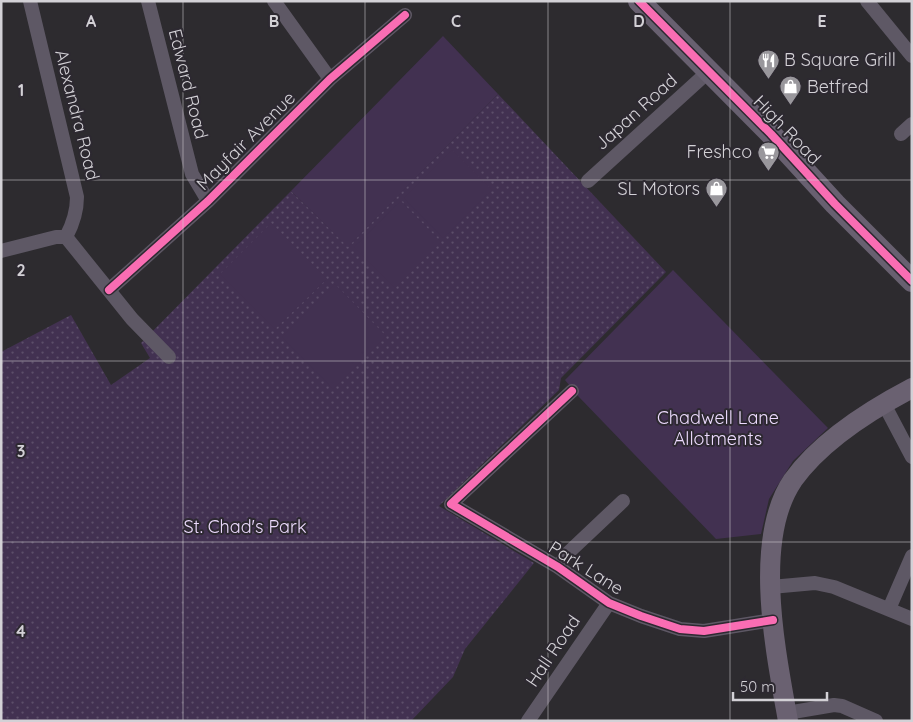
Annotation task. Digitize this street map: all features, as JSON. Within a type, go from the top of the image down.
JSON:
[{"type":"main road","name":"High Road","points":[[639,1],[771,134],[912,281]]},
{"type":"street","name":"Alexandra Road","points":[[30,1],[77,198],[77,212],[66,237]]},
{"type":"street","name":"Edward Road","points":[[148,1],[192,174],[208,201]]},
{"type":"street","points":[[274,1],[330,79]]},
{"type":"street","points":[[867,1],[912,56]]},
{"type":"street","name":"Mayfair Avenue","points":[[109,290],[208,201],[330,79],[405,15]]},
{"type":"street","name":"Japan Road","points":[[588,181],[708,71]]},
{"type":"street","points":[[1,251],[56,237],[66,237],[132,319],[169,357]]},
{"type":"street","points":[[876,721],[842,706],[834,705],[787,717],[773,620],[770,553],[775,520],[783,498],[808,462],[840,434],[884,404],[912,388]]},
{"type":"street","name":"Park Lane","points":[[572,391],[451,504],[558,567],[609,603],[680,629],[704,631],[773,620]]},
{"type":"street","points":[[884,404],[912,457]]},
{"type":"street","points":[[558,567],[569,552],[623,501]]},
{"type":"street","points":[[889,609],[912,556]]},
{"type":"street","points":[[771,587],[815,583],[834,587],[912,619]]},
{"type":"street","name":"Hall Road","points":[[528,721],[609,603]]},
{"type":"green space","points":[[443,36],[498,94],[348,247],[291,191]]},
{"type":"green space","name":"St. Chad's Park","points":[[498,94],[666,272],[561,378],[559,390],[439,506],[534,563],[465,649],[453,677],[411,721],[1,721],[1,352],[71,315],[111,385],[150,358],[141,343],[291,191],[348,246]]},
{"type":"green space","points":[[452,150],[492,190],[443,238],[404,198]]},
{"type":"green space","points":[[401,201],[441,242],[395,288],[354,247]]},
{"type":"green space","points":[[271,223],[327,279],[275,329],[220,274]]},
{"type":"green space","name":"Chadwell Lane Allotments","points":[[673,270],[828,428],[793,461],[769,499],[761,534],[716,539],[578,396],[565,380]]},
{"type":"green space","points":[[335,284],[386,336],[333,389],[282,337]]},
{"type":"cycle path","points":[[639,1],[771,134],[835,204],[912,281]]},
{"type":"cycle path","points":[[109,290],[208,201],[330,79],[405,15]]},
{"type":"cycle path","points":[[572,391],[451,504],[558,567],[609,603],[641,616],[680,629],[704,631],[773,620]]},
{"type":"place","name":"B Square Grill","points":[[768,79]]},
{"type":"place","name":"Betfred","points":[[791,106]]},
{"type":"place","name":"Freshco","points":[[768,171]]},
{"type":"place","name":"SL Motors","points":[[716,208]]}]
